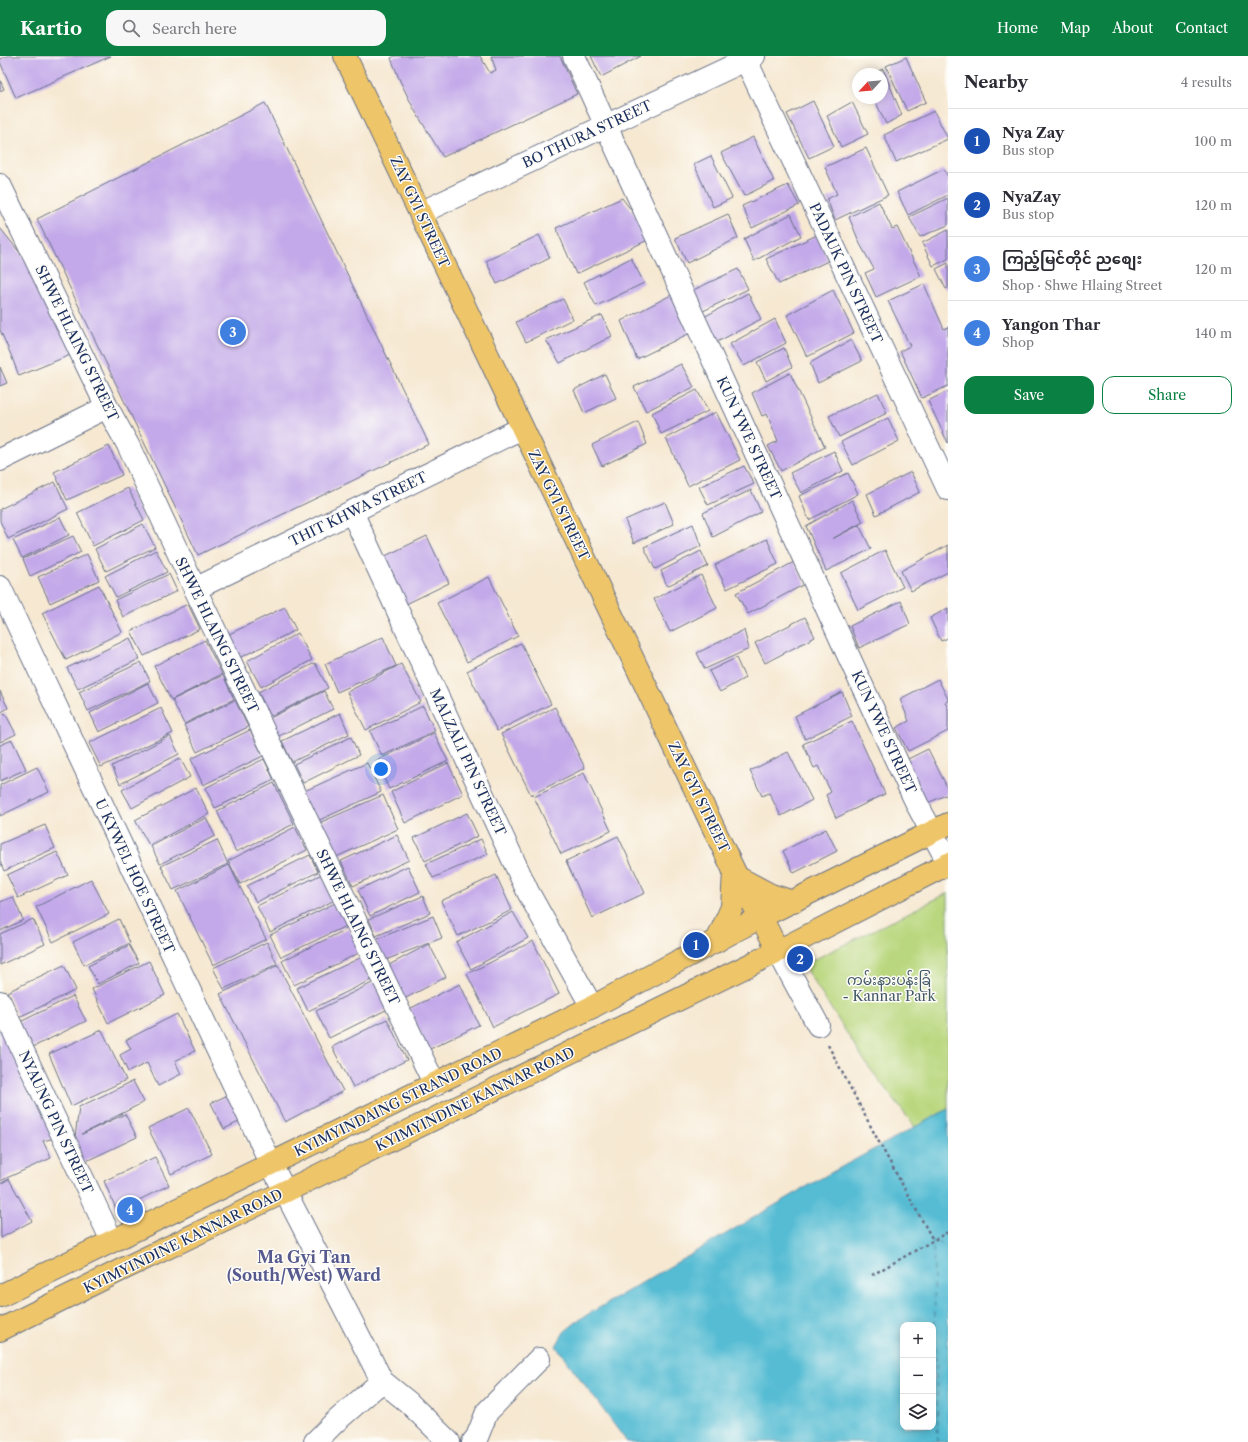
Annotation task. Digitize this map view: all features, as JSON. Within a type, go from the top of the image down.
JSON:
[{"type":"main road","name":"ZAY GYI STREET","points":[[345,56],[736,874],[761,917],[778,951]]},
{"type":"main road","points":[[707,946],[732,907],[736,874],[771,895],[793,902],[935,825]]},
{"type":"main road","name":"KYIMYINDINE KANNAR ROAD","points":[[0,1330],[778,951],[948,863]]},
{"type":"main road","name":"KYIMYINDAING STRAND ROAD","points":[[4,1294],[435,1085],[592,1007],[761,917],[793,902]]},
{"type":"main road","points":[[4,1294],[22,1320]]},
{"type":"street","name":"KUN YWE STREET","points":[[574,56],[919,808],[935,825],[948,863]]},
{"type":"street","name":"BO THURA STREET","points":[[420,213],[748,57]]},
{"type":"street","name":"PADAUK PIN STREET","points":[[748,57],[948,489]]},
{"type":"street","name":"SHWE HLAING STREET","points":[[0,185],[107,406],[128,445],[195,589],[435,1085]]},
{"type":"street","points":[[0,460],[107,406]]},
{"type":"street","name":"THIT KHWA STREET","points":[[195,589],[522,428]]},
{"type":"street","name":"MALZALI PIN STREET","points":[[352,512],[528,892],[592,1007]]},
{"type":"street","name":"U KYWEL HOE STREET","points":[[0,587],[284,1192],[382,1381]]},
{"type":"street","points":[[778,951],[818,1026]]},
{"type":"street","name":"NYAUNG PIN STREET","points":[[0,1002],[112,1241]]},
{"type":"street","points":[[473,1442],[477,1437],[487,1412],[539,1359]]},
{"type":"street","points":[[315,1442],[334,1423],[382,1381],[408,1402],[449,1442]]},
{"type":"path","points":[[818,1026],[880,1146],[933,1240]]},
{"type":"path","points":[[872,1275],[948,1232]]},
{"type":"green space","name":"ကမ်းနားပန်းခြံ - Kannar Park","points":[[948,893],[948,1109],[915,1127],[868,1066],[803,965]]},
{"type":"water","points":[[948,1109],[948,1442],[627,1442],[556,1346],[564,1332],[580,1319],[825,1176]]},
{"type":"building","points":[[7,56],[111,56],[16,98],[0,62],[0,59]]},
{"type":"building","points":[[395,56],[480,56],[490,73],[496,70],[491,56],[560,56],[577,94],[443,157],[414,109],[400,81],[391,58]]},
{"type":"building","points":[[591,56],[641,56],[601,77]]},
{"type":"building","points":[[906,57],[926,102],[907,111],[886,66]]},
{"type":"building","points":[[0,80],[4,89],[0,91]]},
{"type":"building","points":[[888,81],[902,115],[886,124],[877,104],[888,104]]},
{"type":"building","points":[[813,101],[834,146],[809,158],[787,114]]},
{"type":"building","points":[[852,102],[868,134],[841,147],[827,116]]},
{"type":"building","points":[[265,103],[429,444],[198,555],[37,219]]},
{"type":"building","points":[[934,111],[948,139],[896,162],[884,135]]},
{"type":"building","points":[[753,137],[774,181],[744,196],[721,153]]},
{"type":"building","points":[[866,148],[888,195],[835,220],[827,199],[837,194],[825,167]]},
{"type":"building","points":[[711,156],[732,198],[713,207],[694,164]]},
{"type":"building","points":[[944,169],[948,177],[948,195],[908,215],[897,192]]},
{"type":"building","points":[[788,185],[799,205],[752,228],[742,206]]},
{"type":"building","points":[[622,198],[652,238],[576,274],[556,228]]},
{"type":"building","points":[[948,198],[948,225],[920,237],[909,217]]},
{"type":"building","points":[[879,202],[892,229],[897,227],[921,276],[876,297],[865,273],[874,269],[860,244],[849,217]]},
{"type":"building","points":[[728,214],[738,238],[687,263],[675,238]]},
{"type":"building","points":[[791,214],[801,236],[754,261],[744,239]]},
{"type":"building","points":[[0,228],[38,275],[75,353],[19,376],[0,330]]},
{"type":"building","points":[[948,230],[948,259],[933,266],[922,243]]},
{"type":"building","points":[[539,235],[550,258],[497,284],[486,261]]},
{"type":"building","points":[[817,235],[828,261],[779,284],[766,259]]},
{"type":"building","points":[[631,258],[644,283],[596,306],[584,282]]},
{"type":"building","points":[[948,263],[948,288],[946,289],[936,269]]},
{"type":"building","points":[[738,269],[748,289],[699,313],[689,292]]},
{"type":"building","points":[[924,284],[944,329],[948,327],[948,386],[922,398],[900,351],[910,346],[888,301]]},
{"type":"building","points":[[833,290],[854,333],[807,357],[787,315]]},
{"type":"building","points":[[675,293],[690,333],[637,359],[621,321]]},
{"type":"building","points":[[748,293],[761,319],[715,343],[702,318]]},
{"type":"building","points":[[563,299],[573,319],[526,342],[516,322]]},
{"type":"building","points":[[602,315],[612,336],[560,363],[546,340]]},
{"type":"building","points":[[775,319],[786,343],[744,366],[730,344]]},
{"type":"building","points":[[851,340],[862,361],[818,383],[810,363]]},
{"type":"building","points":[[784,348],[792,367],[766,381],[757,362]]},
{"type":"building","points":[[681,364],[694,387],[646,411],[634,387]]},
{"type":"building","points":[[0,367],[7,383],[0,386]]},
{"type":"building","points":[[790,373],[825,447],[781,471],[768,446],[778,441],[767,414],[762,416],[752,393]]},
{"type":"building","points":[[605,374],[616,398],[584,413],[574,390]]},
{"type":"building","points":[[697,390],[708,411],[661,434],[652,413]]},
{"type":"building","points":[[948,391],[948,443],[928,401]]},
{"type":"building","points":[[878,393],[887,413],[839,437],[829,416]]},
{"type":"building","points":[[716,412],[740,460],[688,486],[666,438]]},
{"type":"building","points":[[888,418],[899,441],[853,465],[841,442]]},
{"type":"building","points":[[638,422],[647,444],[602,466],[592,445]]},
{"type":"building","points":[[109,446],[122,475],[67,500],[54,472]]},
{"type":"building","points":[[834,451],[843,471],[801,493],[790,473]]},
{"type":"building","points":[[744,466],[754,484],[708,505],[699,487]]},
{"type":"building","points":[[911,472],[920,492],[876,515],[867,494]]},
{"type":"building","points":[[848,473],[858,494],[809,520],[799,496]]},
{"type":"building","points":[[55,482],[68,509],[8,539],[0,521],[0,509]]},
{"type":"building","points":[[128,488],[144,520],[93,546],[77,513]]},
{"type":"building","points":[[751,490],[761,512],[713,537],[703,513]]},
{"type":"building","points":[[852,500],[863,522],[832,539],[859,525],[871,549],[826,571],[806,526]]},
{"type":"building","points":[[665,502],[674,524],[634,543],[625,520]]},
{"type":"building","points":[[60,517],[69,535],[22,558],[13,540]]},
{"type":"building","points":[[143,524],[155,547],[106,571],[95,549]]},
{"type":"building","points":[[693,524],[701,546],[655,569],[644,547]]},
{"type":"building","points":[[73,536],[81,552],[30,576],[23,559]]},
{"type":"building","points":[[427,536],[449,583],[404,605],[381,558]]},
{"type":"building","points":[[767,539],[778,564],[727,589],[715,565]]},
{"type":"building","points":[[948,545],[948,572],[911,591],[901,571]]},
{"type":"building","points":[[156,550],[167,572],[116,597],[105,576]]},
{"type":"building","points":[[885,550],[903,587],[858,610],[841,573]]},
{"type":"building","points":[[701,551],[708,566],[667,586],[661,571]]},
{"type":"building","points":[[87,554],[99,580],[50,603],[38,577]]},
{"type":"building","points":[[794,562],[805,584],[748,614],[736,593]]},
{"type":"building","points":[[169,574],[177,591],[123,617],[115,600]]},
{"type":"building","points":[[701,575],[717,608],[670,632],[654,599]]},
{"type":"building","points":[[489,577],[518,636],[467,662],[437,603]]},
{"type":"building","points":[[99,585],[122,632],[66,660],[42,613]]},
{"type":"building","points":[[901,601],[910,624],[859,648],[850,626]]},
{"type":"building","points":[[188,604],[200,629],[144,656],[131,631]]},
{"type":"building","points":[[285,607],[296,630],[237,659],[225,636]]},
{"type":"building","points":[[948,608],[948,638],[941,641],[930,618]]},
{"type":"building","points":[[805,617],[815,637],[765,663],[755,643]]},
{"type":"building","points":[[744,630],[749,649],[705,669],[697,653]]},
{"type":"building","points":[[298,633],[312,660],[261,687],[247,661]]},
{"type":"building","points":[[383,637],[396,666],[337,692],[325,664]]},
{"type":"building","points":[[130,638],[139,659],[78,689],[67,668]]},
{"type":"building","points":[[205,640],[222,674],[171,700],[154,666]]},
{"type":"building","points":[[521,643],[551,704],[497,731],[467,671]]},
{"type":"building","points":[[736,658],[745,678],[720,692],[709,671]]},
{"type":"building","points":[[141,662],[150,681],[88,711],[79,692]]},
{"type":"building","points":[[315,663],[328,688],[271,716],[258,692]]},
{"type":"building","points":[[401,664],[421,702],[366,730],[347,692]]},
{"type":"building","points":[[223,675],[234,699],[184,724],[172,700]]},
{"type":"building","points":[[938,679],[948,699],[948,701],[945,702],[948,709],[948,731],[908,751],[896,728],[909,721],[900,699]]},
{"type":"building","points":[[148,683],[158,703],[99,732],[90,713]]},
{"type":"building","points":[[0,691],[8,708],[0,713]]},
{"type":"building","points":[[324,691],[333,709],[277,737],[268,719]]},
{"type":"building","points":[[842,692],[852,716],[805,739],[795,716]]},
{"type":"building","points":[[235,700],[248,727],[197,752],[184,725]]},
{"type":"building","points":[[423,706],[435,731],[382,756],[370,731]]},
{"type":"building","points":[[555,707],[585,768],[531,795],[501,734]]},
{"type":"building","points":[[161,708],[173,733],[101,767],[89,743]]},
{"type":"building","points":[[5,713],[16,734],[0,742],[0,716]]},
{"type":"building","points":[[340,713],[349,734],[292,762],[282,741]]},
{"type":"building","points":[[852,721],[885,794],[836,818],[826,795],[831,792],[818,766],[814,768],[803,744]]},
{"type":"building","points":[[250,730],[263,756],[203,785],[191,759]]},
{"type":"building","points":[[434,733],[448,761],[389,789],[376,761]]},
{"type":"building","points":[[170,736],[179,754],[120,784],[112,766]]},
{"type":"building","points":[[351,737],[359,755],[303,783],[294,764]]},
{"type":"building","points":[[12,740],[26,769],[0,781],[0,745]]},
{"type":"building","points":[[928,749],[948,789],[948,794],[921,806],[900,763]]},
{"type":"building","points":[[788,752],[812,800],[781,816],[769,793],[762,796],[750,771]]},
{"type":"building","points":[[180,758],[190,777],[132,808],[122,790]]},
{"type":"building","points":[[264,759],[274,780],[215,808],[205,788]]},
{"type":"building","points":[[367,763],[381,792],[313,823],[300,793]]},
{"type":"building","points":[[448,763],[463,794],[405,823],[391,792]]},
{"type":"building","points":[[37,767],[49,792],[0,816],[0,785]]},
{"type":"building","points":[[584,773],[611,831],[561,854],[534,797]]},
{"type":"building","points":[[274,783],[294,824],[236,852],[217,811]]},
{"type":"building","points":[[196,788],[209,814],[149,845],[135,820]]},
{"type":"building","points":[[383,795],[398,829],[334,858],[319,823]]},
{"type":"building","points":[[467,813],[478,836],[425,861],[414,838]]},
{"type":"building","points":[[206,818],[215,836],[160,864],[151,846]]},
{"type":"building","points":[[45,825],[55,848],[4,871],[0,861],[0,844]]},
{"type":"building","points":[[295,827],[307,850],[240,884],[228,861]]},
{"type":"building","points":[[826,829],[837,851],[794,873],[783,851]]},
{"type":"building","points":[[397,835],[409,860],[353,886],[341,861]]},
{"type":"building","points":[[618,836],[645,893],[592,918],[566,861]]},
{"type":"building","points":[[481,839],[488,854],[433,878],[426,864]]},
{"type":"building","points":[[217,840],[228,864],[173,890],[161,866]]},
{"type":"building","points":[[57,852],[68,875],[18,898],[7,875]]},
{"type":"building","points":[[310,855],[318,872],[256,902],[247,886]]},
{"type":"building","points":[[229,865],[266,939],[213,965],[177,891]]},
{"type":"building","points":[[408,866],[420,892],[370,916],[358,890]]},
{"type":"building","points":[[322,874],[335,900],[270,932],[257,906]]},
{"type":"building","points":[[496,875],[512,910],[458,936],[441,901]]},
{"type":"building","points":[[91,879],[109,914],[53,942],[36,907]]},
{"type":"building","points":[[423,896],[430,913],[376,936],[369,919]]},
{"type":"building","points":[[13,897],[23,920],[0,931],[0,902]]},
{"type":"building","points":[[337,902],[348,925],[281,957],[270,935]]},
{"type":"building","points":[[513,912],[528,938],[471,969],[456,942]]},
{"type":"building","points":[[433,916],[442,938],[383,961],[375,940]]},
{"type":"building","points":[[33,919],[45,944],[0,965],[0,934]]},
{"type":"building","points":[[119,919],[130,943],[84,965],[73,942]]},
{"type":"building","points":[[349,928],[361,952],[294,985],[282,961]]},
{"type":"building","points":[[533,941],[559,994],[493,1027],[467,974]]},
{"type":"building","points":[[267,942],[277,964],[224,989],[213,968]]},
{"type":"building","points":[[429,944],[446,977],[404,999],[387,966]]},
{"type":"building","points":[[129,945],[139,963],[98,984],[88,966]]},
{"type":"building","points":[[364,956],[375,978],[308,1011],[297,988]]},
{"type":"building","points":[[149,961],[165,995],[108,1023],[92,989]]},
{"type":"building","points":[[64,965],[76,990],[19,1017],[7,992]]},
{"type":"building","points":[[278,965],[343,1091],[285,1122],[220,994]]},
{"type":"building","points":[[376,981],[390,1008],[329,1038],[316,1011]]},
{"type":"building","points":[[460,984],[479,1025],[428,1050],[409,1009]]},
{"type":"building","points":[[73,996],[86,1021],[29,1049],[16,1024]]},
{"type":"building","points":[[177,1014],[195,1051],[175,1061],[181,1074],[158,1086],[147,1063],[128,1072],[120,1055],[131,1049],[126,1040]]},
{"type":"building","points":[[387,1019],[407,1060],[353,1087],[332,1047]]},
{"type":"building","points":[[0,1029],[8,1039],[55,1138],[43,1141],[51,1158],[0,1181]]},
{"type":"building","points":[[102,1030],[126,1080],[71,1106],[49,1054]]},
{"type":"building","points":[[133,1081],[144,1102],[82,1134],[125,1114],[137,1137],[80,1164],[75,1137],[79,1107]]},
{"type":"building","points":[[232,1093],[245,1119],[224,1129],[211,1103]]},
{"type":"building","points":[[189,1108],[212,1154],[171,1174],[148,1128]]},
{"type":"building","points":[[155,1157],[169,1185],[117,1211],[104,1181]]},
{"type":"building","points":[[9,1179],[32,1221],[1,1238],[0,1184]]},
{"type":"ferry route","points":[[938,1442],[933,1240],[948,1247]]},
{"type":"place","name":"ကြည့်မြင်တိုင် ညစျေး","points":[[233,332]]},
{"type":"place","name":"Nya Zay","points":[[696,945]]},
{"type":"place","name":"NyaZay","points":[[800,959]]},
{"type":"place","name":"Yangon Thar","points":[[130,1210]]},
{"type":"district","name":"Ma Gyi Tan (South/West) Ward","points":[[304,1266]]}]
